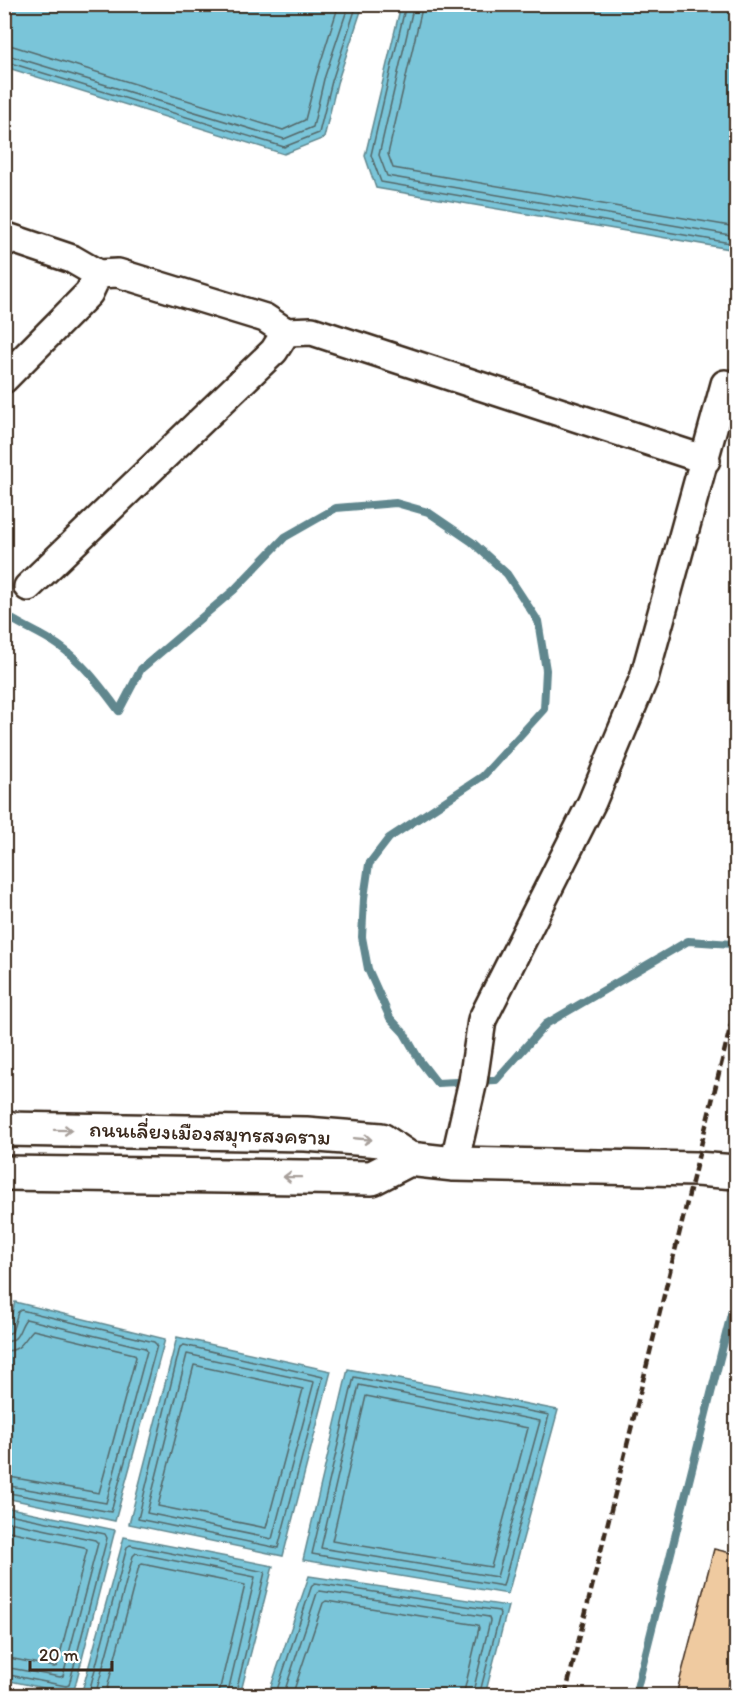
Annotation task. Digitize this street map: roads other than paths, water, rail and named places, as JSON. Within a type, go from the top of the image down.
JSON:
[{"type":"main road","name":"ถนนเลี่ยงเมืองสมุทรสงคราม","points":[[4,1129],[306,1134],[381,1140],[409,1159],[454,1164],[696,1169],[736,1172]]},
{"type":"main road","name":"ถนนเลี่ยงเมืองสมุทรสงคราม","points":[[4,1173],[372,1178],[409,1159]]},
{"type":"street","points":[[4,236],[72,259],[98,274],[118,273],[265,318],[286,332],[312,331],[705,460]]},
{"type":"street","points":[[4,379],[89,292],[98,274]]},
{"type":"street","points":[[28,587],[274,351],[286,332]]},
{"type":"street","points":[[454,1164],[473,1081],[482,1020],[592,802],[644,678],[725,384]]},
{"type":"water","points":[[4,5],[363,5],[337,83],[324,138],[284,154],[5,67]]},
{"type":"water","points":[[401,5],[736,5],[736,250],[376,188],[365,156]]},
{"type":"water","points":[[15,1302],[165,1339],[115,1521],[5,1498],[5,1338]]},
{"type":"water","points":[[177,1337],[331,1371],[283,1556],[129,1524]]},
{"type":"water","points":[[348,1369],[558,1410],[508,1594],[303,1560]]},
{"type":"water","points":[[5,1507],[115,1530],[73,1694],[5,1680]]},
{"type":"water","points":[[124,1537],[273,1566],[240,1695],[81,1695]]},
{"type":"water","points":[[309,1576],[508,1606],[485,1695],[268,1695]]},
{"type":"waterway","points":[[4,614],[51,641],[76,659],[119,711],[141,669],[234,590],[285,537],[336,508],[396,503],[428,512],[472,542],[507,574],[538,621],[546,670],[544,709],[483,776],[389,838],[369,864],[362,937],[368,969],[390,1018],[404,1033],[420,1061],[437,1083],[496,1080],[546,1024],[688,941],[732,944]]},
{"type":"waterway","points":[[635,1696],[736,1294]]},
{"type":"railway","points":[[565,1696],[736,1004]]}]
